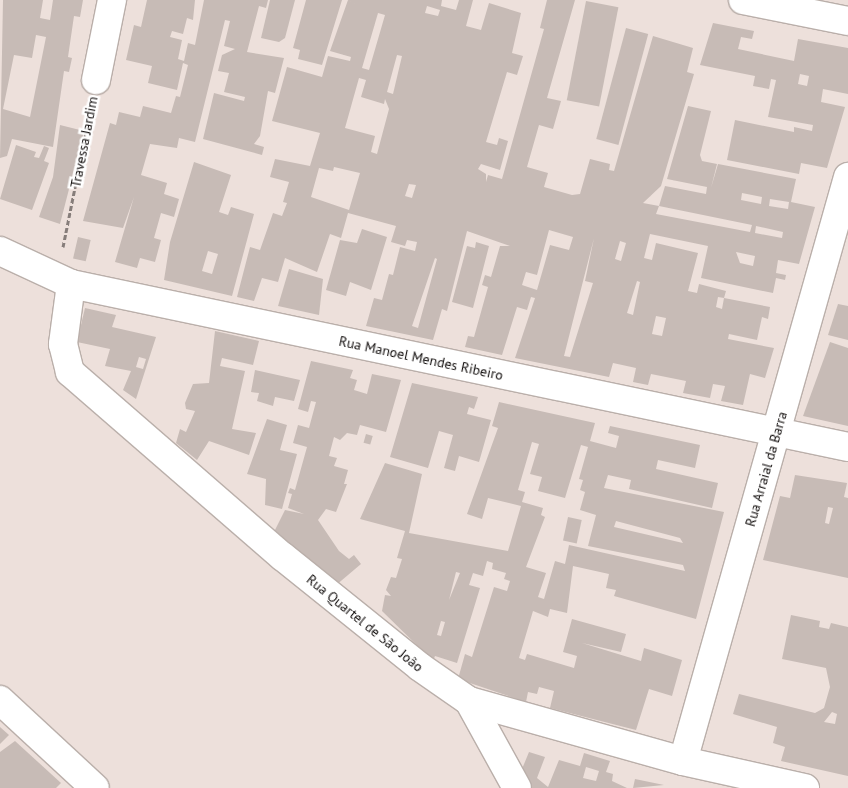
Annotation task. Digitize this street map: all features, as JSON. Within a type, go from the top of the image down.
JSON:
[{"type":"street","name":"Travessa Jardim","points":[[96,80],[112,0]]},
{"type":"street","points":[[743,0],[848,20]]},
{"type":"street","name":"Rua Arraial da Barra","points":[[683,761],[848,177]]},
{"type":"street","name":"Rua Manoel Mendes Ribeiro","points":[[0,251],[71,284],[848,447]]},
{"type":"street","name":"Rua Quartel de São João","points":[[71,284],[63,344],[70,372],[282,556],[420,667],[469,701],[683,761],[805,788]]},
{"type":"street","points":[[0,700],[95,788]]},
{"type":"street","points":[[469,701],[517,788]]},
{"type":"path","name":"Travessa Jardim","points":[[71,284],[63,247],[96,80]]},
{"type":"building","points":[[3,0],[43,0],[40,18],[50,20],[53,0],[83,0],[80,17],[74,16],[68,57],[72,58],[69,72],[64,71],[53,147],[12,139],[7,156],[0,158]],"holes":[[[36,35],[46,37],[30,117],[3,109],[14,55],[32,58]]]},
{"type":"building","points":[[147,0],[195,0],[193,20],[187,18],[183,34],[172,31],[170,37],[182,40],[178,59],[184,61],[188,43],[195,45],[204,0],[268,0],[266,8],[259,6],[247,52],[284,58],[275,93],[268,91],[260,136],[254,144],[264,147],[262,155],[203,139],[214,93],[244,101],[245,97],[224,92],[229,73],[218,71],[222,55],[235,49],[224,46],[230,21],[225,20],[195,142],[179,138],[177,148],[150,144],[141,175],[167,183],[164,194],[179,199],[174,217],[161,213],[154,238],[161,240],[155,262],[140,258],[137,268],[115,262],[134,197],[123,228],[83,221],[110,123],[116,125],[119,112],[140,117],[143,106],[171,113],[176,96],[180,97],[188,65],[183,63],[177,90],[148,83],[152,66],[126,60],[134,25],[141,27]]},
{"type":"building","points":[[270,0],[295,0],[285,38],[279,42],[261,38]]},
{"type":"building","points":[[306,0],[342,0],[322,65],[298,59],[300,50],[293,48]]},
{"type":"building","points":[[348,0],[442,0],[441,6],[456,10],[459,0],[473,0],[466,26],[481,30],[489,3],[521,13],[512,53],[523,56],[517,75],[507,72],[486,142],[497,145],[499,138],[508,141],[500,170],[481,164],[478,169],[486,174],[486,182],[488,175],[502,179],[544,29],[540,28],[547,0],[575,0],[547,98],[561,101],[553,129],[539,125],[527,167],[548,173],[544,187],[572,195],[580,194],[590,159],[610,164],[609,170],[614,171],[653,36],[693,48],[687,72],[694,74],[661,186],[643,203],[659,206],[665,186],[706,194],[707,187],[667,179],[688,106],[711,111],[700,155],[702,161],[717,164],[711,188],[718,164],[796,179],[791,202],[815,207],[799,264],[778,260],[776,273],[786,275],[785,280],[776,278],[773,293],[701,278],[708,246],[650,234],[644,258],[652,260],[656,243],[698,253],[688,291],[697,293],[699,284],[726,291],[724,298],[770,307],[768,319],[762,317],[757,340],[729,334],[728,339],[774,348],[765,378],[750,374],[743,405],[721,401],[725,386],[713,384],[710,398],[683,393],[686,381],[651,374],[648,385],[633,382],[636,368],[613,363],[609,377],[515,358],[535,298],[531,297],[527,310],[517,307],[502,355],[465,347],[468,336],[474,337],[488,287],[482,285],[485,275],[491,277],[500,246],[510,246],[467,231],[447,311],[442,309],[433,340],[366,326],[374,298],[382,300],[389,274],[393,275],[400,247],[415,251],[417,242],[407,240],[405,246],[391,242],[396,226],[348,213],[341,238],[330,234],[317,272],[285,258],[278,282],[262,278],[254,301],[237,297],[250,247],[260,250],[273,213],[282,216],[287,203],[283,202],[289,182],[270,177],[275,159],[310,166],[320,133],[272,121],[287,67],[322,77],[328,56],[350,61],[351,57],[330,51]],"holes":[[[427,6],[440,10],[438,16],[425,13]],[[378,13],[385,15],[369,70],[362,68]],[[397,55],[402,56],[393,94],[387,92]],[[359,78],[366,80],[361,97],[384,104],[385,99],[389,109],[377,154],[371,152],[375,136],[345,128]],[[334,167],[360,173],[349,210],[311,197],[319,168],[333,171]],[[409,184],[416,185],[412,198],[405,196]],[[742,193],[762,197],[761,204],[741,200]],[[770,199],[789,202],[788,209],[769,206]],[[659,206],[752,225],[750,232],[656,214]],[[756,226],[783,232],[782,238],[755,233]],[[549,230],[573,237],[569,250],[550,245],[537,290],[522,285],[526,272],[537,275]],[[594,238],[585,281],[593,283],[570,357],[564,356]],[[620,241],[626,243],[621,261],[615,259]],[[736,252],[755,256],[753,266],[740,263]],[[435,258],[437,259],[418,328],[412,326]],[[637,281],[640,282],[633,315],[627,313]],[[718,297],[724,298],[722,309],[716,307]],[[656,316],[666,318],[662,336],[652,334]]]},
{"type":"building","points":[[586,1],[618,7],[599,106],[567,100]]},
{"type":"building","points":[[713,23],[754,31],[752,39],[741,37],[738,49],[794,61],[798,39],[848,48],[848,94],[823,89],[821,102],[845,107],[827,168],[801,163],[799,174],[727,160],[735,120],[794,132],[794,127],[812,131],[813,125],[768,117],[776,80],[771,79],[769,89],[753,86],[755,76],[700,65]],"holes":[[[800,74],[809,76],[807,86],[798,84]]]},
{"type":"building","points":[[626,28],[648,34],[618,145],[596,139]]},
{"type":"building","points":[[60,125],[84,131],[60,224],[39,217],[53,177]]},
{"type":"building","points":[[16,145],[36,152],[34,157],[39,158],[44,146],[49,148],[44,161],[49,163],[32,210],[0,199]]},
{"type":"building","points":[[194,162],[231,175],[219,212],[228,215],[231,207],[254,214],[232,296],[164,280],[170,242]],"holes":[[[208,251],[218,254],[212,274],[202,271]]]},
{"type":"building","points":[[362,229],[387,237],[371,290],[350,282],[346,296],[326,290],[340,240],[357,243]]},
{"type":"building","points":[[78,237],[91,240],[86,261],[73,258]]},
{"type":"building","points":[[476,242],[489,246],[473,308],[452,302],[467,246],[475,248]]},
{"type":"building","points":[[289,269],[323,279],[319,315],[278,306]]},
{"type":"building","points":[[838,304],[848,306],[848,340],[828,335]]},
{"type":"building","points":[[85,308],[116,315],[112,327],[156,337],[136,399],[123,390],[131,371],[105,366],[110,349],[77,342]],"holes":[[[139,357],[146,359],[143,369],[136,367]]]},
{"type":"building","points":[[215,331],[259,341],[253,365],[222,358],[220,366],[245,371],[232,429],[256,433],[249,455],[209,441],[197,460],[176,443],[180,429],[186,432],[195,411],[186,409],[185,403],[193,384],[209,383]]},
{"type":"building","points":[[830,342],[848,348],[848,426],[803,416]]},
{"type":"building","points":[[311,361],[353,370],[350,378],[357,380],[354,390],[367,394],[372,374],[401,380],[386,432],[360,425],[357,435],[347,433],[340,440],[334,437],[329,456],[337,458],[334,466],[348,470],[344,484],[347,484],[336,512],[326,509],[318,520],[339,551],[349,559],[354,555],[361,564],[335,586],[274,532],[285,510],[304,514],[288,508],[292,494],[288,493],[290,488],[295,490],[307,447],[293,443],[298,425],[309,428],[316,402],[311,401],[308,412],[298,409]]},
{"type":"building","points":[[255,370],[300,380],[294,401],[275,397],[273,406],[257,401],[259,393],[251,392]]},
{"type":"building","points":[[412,383],[478,397],[474,409],[469,407],[467,414],[491,420],[479,462],[459,456],[455,471],[444,468],[453,435],[439,431],[428,468],[390,457]]},
{"type":"building","points":[[499,402],[595,423],[590,441],[616,448],[619,436],[608,433],[610,426],[700,445],[695,468],[658,460],[656,469],[718,483],[712,508],[629,489],[631,480],[608,475],[604,488],[724,512],[696,619],[614,596],[616,590],[606,588],[609,574],[573,566],[567,613],[550,609],[548,617],[533,611],[519,658],[525,660],[527,654],[574,668],[577,656],[563,652],[572,619],[626,634],[621,652],[582,643],[641,661],[644,648],[682,660],[672,696],[649,689],[636,730],[550,708],[554,691],[539,687],[537,694],[528,692],[526,702],[458,679],[465,654],[472,657],[494,587],[507,591],[510,581],[504,579],[506,573],[492,569],[493,563],[487,561],[483,576],[473,573],[469,585],[480,588],[457,663],[435,656],[433,661],[382,611],[385,595],[391,596],[386,590],[391,577],[396,578],[402,559],[397,558],[405,531],[360,519],[385,463],[422,474],[409,533],[508,551],[521,506],[488,498],[482,519],[467,514],[498,428],[492,426]],"holes":[[[532,442],[539,444],[530,474],[542,477],[538,491],[565,498],[581,445],[588,447],[579,479],[583,480],[580,490],[585,492],[580,510],[596,515],[588,546],[683,565],[685,571],[569,545],[565,564],[555,561],[544,599],[538,597],[546,573],[526,567],[545,517],[541,515],[543,508],[522,502],[525,492],[518,490]],[[616,521],[680,538],[683,543],[614,527]],[[456,572],[460,573],[449,600]],[[441,621],[445,622],[441,636],[437,635]]]},
{"type":"building","points":[[267,419],[287,425],[280,450],[297,454],[282,509],[265,505],[266,479],[247,474]]},
{"type":"building","points":[[366,434],[373,436],[370,445],[364,443]]},
{"type":"building","points":[[795,475],[847,483],[844,497],[848,498],[848,578],[763,560],[780,496],[790,498]],"holes":[[[828,507],[833,508],[829,524],[825,523]]]},
{"type":"building","points":[[568,517],[582,520],[577,543],[563,540]]},
{"type":"building","points":[[791,615],[820,621],[819,627],[829,629],[831,623],[848,627],[848,776],[781,761],[785,747],[773,743],[777,727],[733,714],[739,694],[815,713],[824,708],[830,687],[826,668],[782,659]],"holes":[[[832,712],[837,714],[835,724],[824,722]]]},
{"type":"building","points":[[0,727],[9,735],[0,744]]},
{"type":"building","points":[[15,741],[61,783],[56,788],[0,788],[0,752]]},
{"type":"building","points":[[529,752],[545,757],[537,778],[548,787],[559,760],[580,766],[584,753],[610,761],[606,772],[613,774],[612,781],[627,788],[531,788],[522,769]],"holes":[[[586,767],[599,771],[596,781],[583,778]]]},
{"type":"building","points":[[635,779],[664,785],[633,788]]}]
